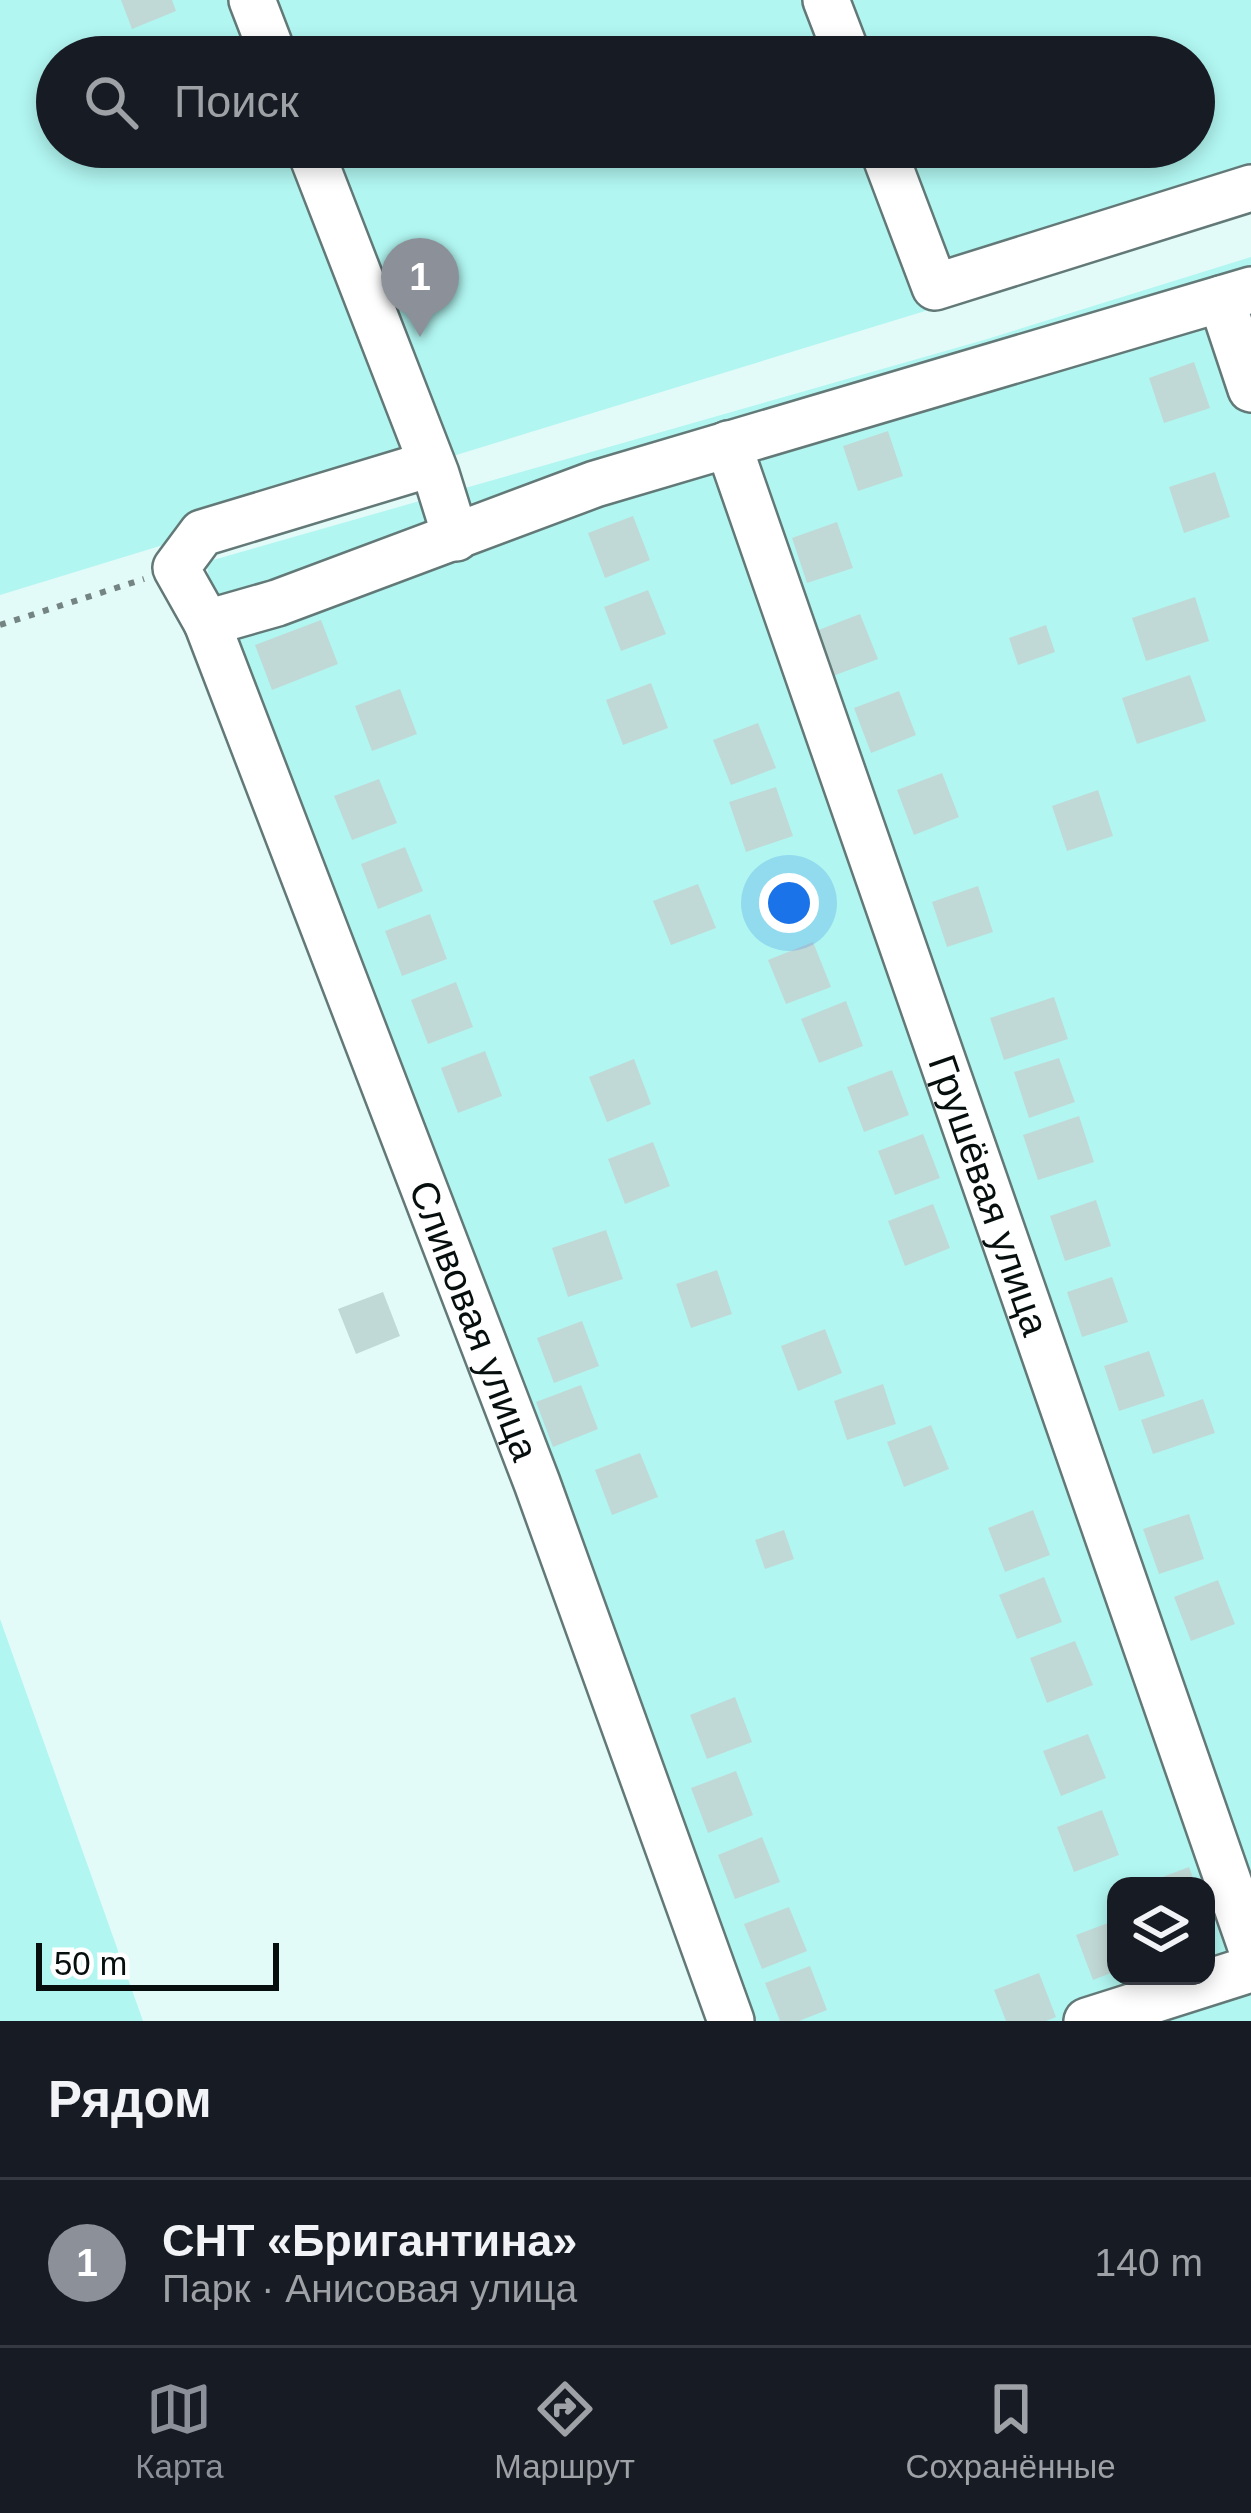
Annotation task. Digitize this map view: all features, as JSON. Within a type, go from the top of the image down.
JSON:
[{"type":"street","points":[[252,0],[266,36]]},
{"type":"street","points":[[826,0],[840,36]]},
{"type":"street","points":[[317,168],[456,538]]},
{"type":"street","points":[[890,168],[935,287],[1251,188]]},
{"type":"street","points":[[207,623],[278,603],[595,484],[1236,294],[1251,389]]},
{"type":"street","name":"Грушёвая улица","points":[[728,444],[1251,1947]]},
{"type":"street","points":[[176,568],[202,533],[430,464]]},
{"type":"street","name":"Сливовая улица","points":[[176,568],[207,623],[537,1483],[731,2021]]},
{"type":"street","points":[[1087,2021],[1251,1969]]},
{"type":"path","points":[[0,624],[176,568]]},
{"type":"shaded area","points":[[0,0],[1251,0],[1251,211],[0,595]]},
{"type":"shaded area","points":[[1251,257],[1251,2021],[728,2021],[240,736],[206,562],[984,340]]},
{"type":"shaded area","points":[[0,1619],[143,2021],[0,2021]]},
{"type":"building","points":[[121,0],[172,0],[176,11],[132,29]]},
{"type":"building","points":[[1194,362],[1210,408],[1164,423],[1149,378]]},
{"type":"building","points":[[888,431],[903,476],[858,491],[843,446]]},
{"type":"building","points":[[1215,472],[1230,517],[1184,533],[1169,487]]},
{"type":"building","points":[[633,516],[650,560],[605,578],[588,533]]},
{"type":"building","points":[[837,522],[853,568],[807,583],[792,538]]},
{"type":"building","points":[[648,590],[666,634],[621,651],[604,607]]},
{"type":"building","points":[[1195,597],[1209,641],[1146,661],[1132,618]]},
{"type":"building","points":[[860,614],[878,659],[833,676],[816,631]]},
{"type":"building","points":[[321,620],[338,664],[272,690],[255,645]]},
{"type":"building","points":[[1046,625],[1055,652],[1018,665],[1009,638]]},
{"type":"building","points":[[1190,675],[1206,721],[1137,744],[1122,698]]},
{"type":"building","points":[[651,683],[668,728],[623,745],[606,700]]},
{"type":"building","points":[[400,689],[417,734],[372,751],[355,706]]},
{"type":"building","points":[[899,691],[916,735],[871,753],[854,708]]},
{"type":"building","points":[[758,723],[776,768],[731,785],[713,740]]},
{"type":"building","points":[[942,773],[959,817],[914,835],[897,790]]},
{"type":"building","points":[[379,779],[397,823],[352,840],[334,796]]},
{"type":"building","points":[[776,787],[793,836],[746,852],[729,802]]},
{"type":"building","points":[[1098,790],[1113,836],[1067,851],[1052,806]]},
{"type":"building","points":[[405,847],[423,891],[378,909],[361,864]]},
{"type":"building","points":[[698,884],[716,928],[671,945],[653,901]]},
{"type":"building","points":[[978,886],[993,932],[947,947],[932,902]]},
{"type":"building","points":[[430,914],[447,959],[402,976],[385,931]]},
{"type":"building","points":[[813,942],[831,987],[786,1004],[768,960]]},
{"type":"building","points":[[456,982],[473,1027],[428,1044],[411,1000]]},
{"type":"building","points":[[1054,997],[1068,1039],[1004,1060],[990,1018]]},
{"type":"building","points":[[846,1001],[863,1046],[819,1063],[801,1019]]},
{"type":"building","points":[[485,1051],[502,1096],[458,1113],[441,1068]]},
{"type":"building","points":[[1059,1058],[1075,1102],[1029,1118],[1014,1072]]},
{"type":"building","points":[[634,1059],[651,1104],[607,1122],[589,1077]]},
{"type":"building","points":[[892,1070],[909,1115],[864,1132],[847,1087]]},
{"type":"building","points":[[1079,1116],[1094,1162],[1038,1180],[1023,1135]]},
{"type":"building","points":[[923,1134],[940,1178],[895,1195],[878,1151]]},
{"type":"building","points":[[653,1142],[670,1186],[625,1204],[608,1159]]},
{"type":"building","points":[[1096,1200],[1111,1246],[1065,1261],[1050,1216]]},
{"type":"building","points":[[933,1204],[950,1248],[905,1266],[888,1221]]},
{"type":"building","points":[[606,1230],[623,1279],[568,1297],[552,1248]]},
{"type":"building","points":[[717,1270],[732,1314],[691,1328],[676,1284]]},
{"type":"building","points":[[1112,1277],[1128,1322],[1082,1337],[1067,1292]]},
{"type":"building","points":[[383,1292],[400,1336],[356,1354],[338,1309]]},
{"type":"building","points":[[582,1321],[599,1366],[554,1383],[537,1338]]},
{"type":"building","points":[[825,1329],[842,1373],[798,1391],[781,1346]]},
{"type":"building","points":[[1149,1351],[1165,1396],[1119,1411],[1104,1366]]},
{"type":"building","points":[[883,1384],[896,1424],[847,1440],[834,1401]]},
{"type":"building","points":[[581,1385],[598,1429],[553,1447],[536,1402]]},
{"type":"building","points":[[1203,1399],[1215,1433],[1153,1454],[1141,1420]]},
{"type":"building","points":[[931,1425],[949,1469],[904,1487],[887,1442]]},
{"type":"building","points":[[640,1453],[658,1497],[612,1515],[595,1470]]},
{"type":"building","points":[[1033,1510],[1050,1555],[1005,1572],[988,1528]]},
{"type":"building","points":[[1189,1514],[1204,1559],[1159,1574],[1143,1529]]},
{"type":"building","points":[[784,1530],[794,1559],[765,1569],[755,1540]]},
{"type":"building","points":[[1044,1577],[1062,1622],[1017,1639],[999,1595]]},
{"type":"building","points":[[1218,1580],[1235,1624],[1191,1641],[1174,1597]]},
{"type":"building","points":[[1075,1641],[1093,1685],[1047,1703],[1030,1658]]},
{"type":"building","points":[[735,1697],[752,1742],[707,1759],[690,1715]]},
{"type":"building","points":[[1088,1734],[1106,1778],[1061,1796],[1043,1751]]},
{"type":"building","points":[[736,1771],[753,1815],[708,1833],[691,1788]]},
{"type":"building","points":[[1102,1810],[1119,1855],[1074,1872],[1057,1827]]},
{"type":"building","points":[[762,1837],[780,1882],[735,1899],[718,1855]]},
{"type":"building","points":[[1189,1867],[1193,1877],[1163,1877]]},
{"type":"building","points":[[789,1907],[807,1951],[762,1969],[744,1924]]},
{"type":"building","points":[[1107,1923],[1107,1975],[1093,1980],[1076,1935]]},
{"type":"building","points":[[810,1966],[827,2010],[799,2021],[780,2021],[765,1983]]},
{"type":"building","points":[[1039,1973],[1056,2017],[1006,2021],[994,1990]]},
{"type":"place","name":"СНТ «Бригантина»","points":[[420,337]]}]
